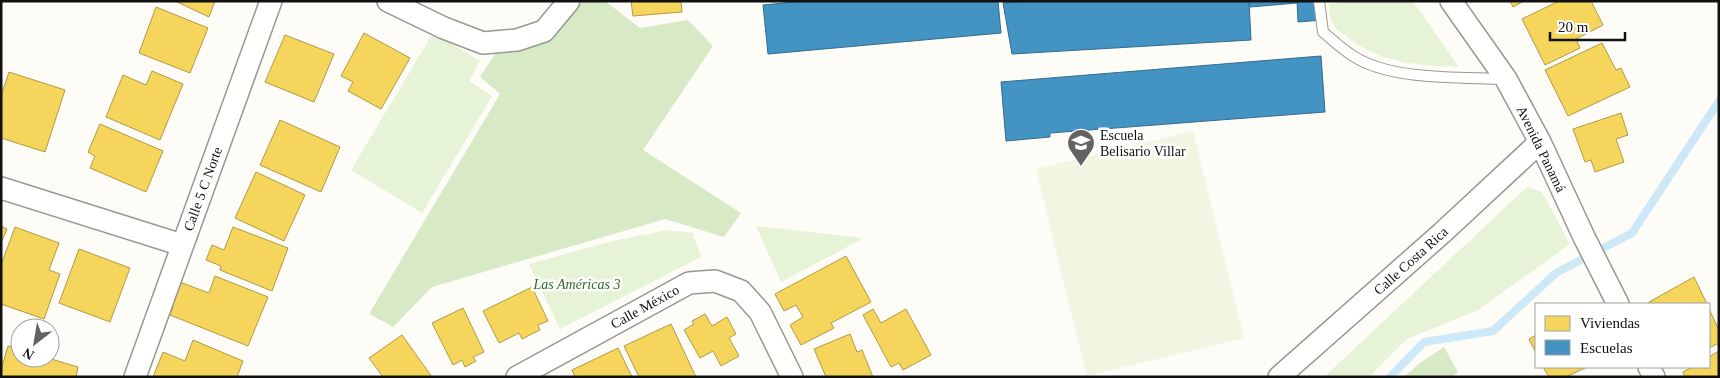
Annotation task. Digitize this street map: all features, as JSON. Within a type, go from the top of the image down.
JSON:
[{"type":"street","name":"Calle 5 C Norte","points":[[135,377],[271,1]]},
{"type":"street","points":[[388,1],[444,28],[483,43],[517,40],[544,31],[569,1]]},
{"type":"street","name":"Avenida Panamá","points":[[1450,1],[1506,79],[1540,142],[1584,237],[1617,303]]},
{"type":"street","name":"Calle Costa Rica","points":[[1279,377],[1442,233],[1540,142]]},
{"type":"street","points":[[1,188],[182,245]]},
{"type":"street","name":"Calle México","points":[[518,377],[688,283],[715,281],[741,291],[760,312],[792,377]]},
{"type":"lane","points":[[1319,1],[1323,32],[1345,51],[1376,67],[1398,73],[1506,79]]},
{"type":"green space","points":[[583,1],[605,1],[640,28],[688,20],[713,46],[643,150],[741,213],[724,237],[665,219],[432,287],[393,327],[369,314],[500,94],[480,77],[497,51],[542,43]]},
{"type":"green space","points":[[1347,1],[1413,1],[1459,67],[1429,66],[1400,61],[1385,57],[1358,45],[1337,29],[1331,18],[1329,4]]},
{"type":"green space","points":[[433,33],[480,61],[469,81],[492,96],[422,213],[351,170]]},
{"type":"green space","points":[[1193,131],[1244,338],[1087,376],[1036,169]]},
{"type":"green space","points":[[1527,187],[1542,192],[1570,244],[1478,310],[1407,339],[1369,377],[1324,377]]},
{"type":"green space","points":[[756,226],[864,238],[781,282]]},
{"type":"green space","name":"Las Américas 3","points":[[667,230],[693,233],[701,257],[560,329],[529,264],[609,242]]},
{"type":"green space","points":[[1444,347],[1458,372],[1452,377],[1404,377],[1420,363]]},
{"type":"building: Viviendas","points":[[175,1],[215,1],[209,17]]},
{"type":"building: Viviendas","points":[[631,1],[681,1],[682,12],[633,16]]},
{"type":"building: Viviendas","points":[[1510,1],[1524,1],[1513,7]]},
{"type":"building: Viviendas","points":[[1559,1],[1591,1],[1603,25],[1576,39],[1580,48],[1545,65],[1522,19]]},
{"type":"building: Viviendas","points":[[156,7],[208,28],[190,73],[139,53]]},
{"type":"building: Viviendas","points":[[364,33],[410,58],[381,109],[348,91],[353,82],[341,76]]},
{"type":"building: Viviendas","points":[[285,35],[334,54],[314,102],[265,82]]},
{"type":"building: Viviendas","points":[[1602,43],[1616,70],[1621,68],[1630,87],[1568,116],[1545,70]]},
{"type":"building: Viviendas","points":[[152,71],[183,84],[160,140],[106,117],[123,75],[146,85]]},
{"type":"building: Viviendas","points":[[9,72],[65,90],[45,152],[1,138],[1,96]]},
{"type":"building: Viviendas","points":[[1621,113],[1628,135],[1616,139],[1624,162],[1595,172],[1591,160],[1585,162],[1573,129]]},
{"type":"building: Viviendas","points":[[280,120],[340,147],[321,192],[260,165]]},
{"type":"building: Viviendas","points":[[100,124],[163,151],[146,192],[90,168],[95,156],[88,152]]},
{"type":"building: Viviendas","points":[[256,172],[305,195],[284,241],[235,218]]},
{"type":"building: Viviendas","points":[[1,226],[7,229],[1,243]]},
{"type":"building: Viviendas","points":[[15,227],[59,243],[49,270],[60,274],[44,318],[1,304],[1,265]]},
{"type":"building: Viviendas","points":[[233,227],[288,248],[272,291],[220,270],[221,266],[206,260],[212,245],[224,250]]},
{"type":"building: Viviendas","points":[[79,249],[130,268],[110,322],[59,303]]},
{"type":"building: Viviendas","points":[[846,256],[871,302],[831,323],[834,328],[801,345],[790,325],[803,317],[796,305],[784,311],[775,294]]},
{"type":"building: Viviendas","points":[[215,276],[268,297],[248,346],[170,315],[173,307],[168,305],[177,281],[209,293]]},
{"type":"building: Viviendas","points":[[1694,277],[1707,303],[1650,303]]},
{"type":"building: Viviendas","points":[[532,287],[548,321],[538,325],[540,330],[522,339],[519,333],[499,343],[483,311]]},
{"type":"building: Viviendas","points":[[463,308],[484,352],[473,357],[476,361],[465,367],[462,360],[453,365],[432,323]]},
{"type":"building: Viviendas","points":[[873,309],[881,323],[906,309],[931,355],[903,370],[899,363],[891,367],[863,315]]},
{"type":"building: Viviendas","points":[[1710,311],[1719,330],[1719,343],[1710,348]]},
{"type":"building: Viviendas","points":[[705,314],[712,326],[727,317],[736,334],[729,338],[739,356],[721,366],[713,351],[700,358],[684,330],[694,324],[692,321]]},
{"type":"building: Viviendas","points":[[671,324],[696,377],[639,377],[624,346]]},
{"type":"building: Viviendas","points":[[850,334],[857,352],[862,350],[873,377],[826,377],[814,349]]},
{"type":"building: Viviendas","points":[[402,335],[432,377],[383,377],[369,358]]},
{"type":"building: Viviendas","points":[[1535,336],[1535,351],[1529,339]]},
{"type":"building: Viviendas","points":[[193,340],[243,361],[237,377],[153,377],[163,352],[185,361]]},
{"type":"building: Viviendas","points":[[8,346],[10,346],[10,368],[60,368],[60,362],[78,367],[76,377],[1,377],[1,370]]},
{"type":"building: Viviendas","points":[[618,348],[632,377],[575,377],[572,370]]},
{"type":"building: Viviendas","points":[[1719,351],[1719,377],[1685,377],[1683,372],[1690,368],[1710,368],[1710,356]]},
{"type":"building: Viviendas","points":[[1544,368],[1585,368],[1566,377],[1549,377]]},
{"type":"building: Escuelas","points":[[805,1],[998,1],[1001,33],[768,54],[763,5]]},
{"type":"building: Escuelas","points":[[1031,1],[1249,1],[1251,40],[1012,54],[1003,3]]},
{"type":"building: Escuelas","points":[[1249,1],[1297,1],[1297,3],[1250,7]]},
{"type":"building: Escuelas","points":[[1297,1],[1321,1],[1323,20],[1298,22]]},
{"type":"building: Escuelas","points":[[1321,56],[1325,112],[1050,133],[1050,137],[1006,141],[1001,82]]},
{"type":"waterway","points":[[1390,377],[1424,342],[1493,331],[1556,273],[1632,233],[1719,101]]},
{"type":"place","name":"Escuela Belisario Villar","points":[[1081,167]]}]
